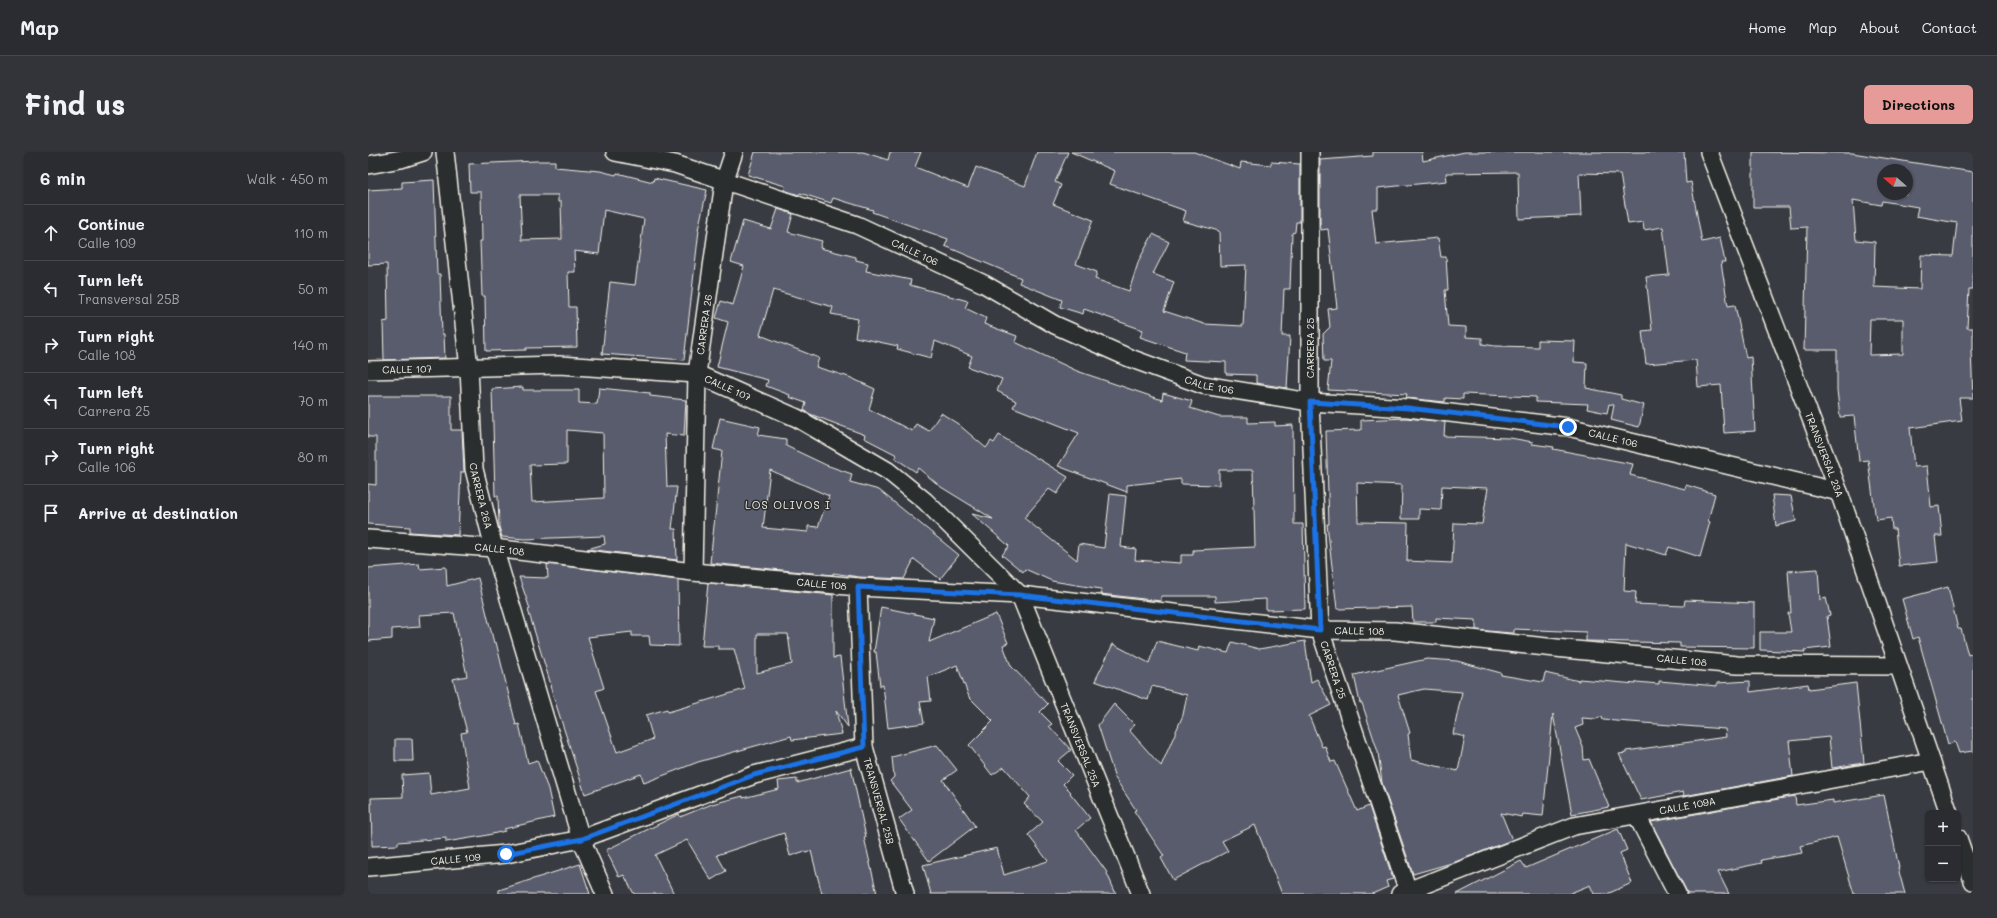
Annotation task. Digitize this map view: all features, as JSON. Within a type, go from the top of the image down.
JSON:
[{"type":"street","points":[[368,165],[401,159],[423,152]]},
{"type":"street","name":"CARRERA 26A","points":[[445,152],[469,368],[474,469],[494,548],[582,839],[605,894]]},
{"type":"street","name":"CALLE 106","points":[[615,152],[675,164],[724,182],[857,225],[984,284],[1055,325],[1127,357],[1202,384],[1310,402],[1408,408],[1568,427],[1839,492]]},
{"type":"street","name":"CARRERA 26","points":[[693,572],[697,374],[724,182],[734,152]]},
{"type":"street","name":"CARRERA 25","points":[[1310,152],[1310,402],[1320,630],[1405,893]]},
{"type":"street","name":"TRANSVERSAL 23A","points":[[1709,152],[1839,492],[1931,761]]},
{"type":"street","name":"CALLE 107","points":[[368,370],[559,365],[697,374],[797,418],[888,472],[924,501],[1020,595]]},
{"type":"street","name":"CALLE 108","points":[[368,539],[494,548],[693,572],[858,587],[1020,595],[1320,630],[1395,631],[1737,665],[1898,666]]},
{"type":"street","name":"TRANSVERSAL 25B","points":[[858,587],[864,747],[905,894]]},
{"type":"street","name":"TRANSVERSAL 25A","points":[[1020,595],[1142,894]]},
{"type":"street","name":"CALLE 109","points":[[368,867],[506,854],[582,839],[754,775],[864,747]]},
{"type":"street","points":[[1931,761],[1948,810]]},
{"type":"street","name":"CALLE 109A","points":[[1405,893],[1574,826],[1637,816],[1931,761]]},
{"type":"street","points":[[1637,816],[1676,894]]},
{"type":"street","points":[[1961,846],[1973,881]]},
{"type":"building","points":[[755,152],[863,152],[888,160],[890,152],[921,152],[915,167],[968,188],[976,167],[1025,186],[1037,152],[1068,152],[1055,182],[1061,185],[1053,204],[1093,220],[1076,264],[1097,272],[1095,279],[1129,291],[1139,260],[1153,234],[1169,242],[1153,274],[1174,282],[1164,311],[1204,324],[1243,326],[1246,265],[1220,266],[1219,231],[1183,221],[1186,211],[1110,184],[1115,171],[1071,152],[1194,152],[1240,169],[1241,162],[1271,165],[1271,162],[1300,164],[1300,222],[1296,222],[1295,232],[1292,233],[1290,289],[1284,289],[1282,336],[1290,336],[1287,388],[1256,383],[1256,375],[1226,374],[1226,362],[1184,360],[1185,352],[1140,337],[1143,330],[1084,309],[1083,314],[1060,307],[1062,300],[1019,283],[1021,278],[945,246],[948,239],[872,212],[873,210],[833,198],[831,203],[800,193],[799,195],[784,190],[785,186],[748,175]]},
{"type":"building","points":[[1373,152],[1422,152],[1423,161],[1465,152],[1684,152],[1686,183],[1691,182],[1702,242],[1720,238],[1725,262],[1721,262],[1728,306],[1735,305],[1746,358],[1751,357],[1755,431],[1724,433],[1721,385],[1698,387],[1696,360],[1646,364],[1642,331],[1652,330],[1646,277],[1669,275],[1663,227],[1644,230],[1643,222],[1628,224],[1620,174],[1579,173],[1581,216],[1519,219],[1518,172],[1446,173],[1447,181],[1378,188],[1378,209],[1372,209],[1376,244],[1438,238],[1441,257],[1446,257],[1448,290],[1445,290],[1448,326],[1466,327],[1466,337],[1482,338],[1482,344],[1495,346],[1538,347],[1538,340],[1575,341],[1574,362],[1587,363],[1586,388],[1621,395],[1621,399],[1644,405],[1639,427],[1611,420],[1614,405],[1609,404],[1607,413],[1587,409],[1588,404],[1536,402],[1536,397],[1463,394],[1463,399],[1445,398],[1445,402],[1406,398],[1407,394],[1328,390],[1331,361],[1324,361],[1323,334],[1330,327],[1328,309],[1337,308],[1328,229],[1321,230],[1320,222],[1320,160],[1373,156]]},
{"type":"building","points":[[1753,152],[1852,153],[1973,172],[1973,289],[1969,289],[1967,328],[1973,328],[1973,350],[1971,350],[1973,398],[1959,398],[1962,421],[1910,428],[1914,467],[1927,466],[1931,507],[1939,506],[1942,536],[1935,536],[1938,562],[1899,566],[1895,529],[1892,529],[1891,518],[1876,520],[1868,460],[1859,461],[1854,416],[1840,417],[1837,390],[1837,350],[1804,350],[1807,227],[1791,228],[1789,207],[1753,207]],"holes":[[[1853,200],[1881,205],[1882,201],[1918,207],[1916,216],[1957,223],[1953,256],[1921,255],[1920,289],[1874,287],[1875,242],[1856,240]],[[1870,319],[1903,319],[1903,354],[1869,355]]]},
{"type":"building","points":[[555,161],[555,167],[600,171],[616,175],[617,173],[653,182],[654,178],[707,190],[698,230],[684,360],[602,354],[610,282],[635,285],[644,219],[604,210],[599,254],[574,251],[575,272],[568,272],[569,307],[576,307],[577,347],[526,348],[526,350],[486,351],[485,296],[482,296],[480,241],[482,241],[481,192],[470,192],[469,164]],"holes":[[[520,195],[558,195],[558,202],[561,202],[562,239],[522,240]]]},
{"type":"building","points":[[434,180],[437,274],[440,274],[442,334],[444,334],[445,358],[384,360],[383,322],[388,321],[387,264],[368,265],[368,190],[402,188],[402,182]]},
{"type":"building","points":[[778,209],[793,214],[788,232],[822,241],[820,248],[856,257],[856,260],[868,263],[866,271],[911,280],[910,285],[968,301],[965,308],[986,318],[984,324],[1017,336],[1015,342],[1077,371],[1162,400],[1163,393],[1192,401],[1190,408],[1219,417],[1248,417],[1248,423],[1275,422],[1275,426],[1293,425],[1294,524],[1303,524],[1305,609],[1266,610],[1266,599],[1215,602],[1215,596],[1161,596],[1161,601],[1101,594],[1101,589],[1052,581],[1025,569],[1023,572],[1002,555],[1009,546],[972,514],[993,519],[941,487],[918,468],[916,472],[895,458],[897,455],[864,438],[865,435],[810,414],[804,410],[806,403],[766,386],[768,380],[717,367],[728,322],[716,318],[721,301],[733,305],[744,266],[731,262],[743,221],[771,229]],"holes":[[[773,290],[833,307],[831,314],[858,319],[855,337],[898,346],[897,349],[931,358],[935,341],[972,356],[968,367],[1002,379],[997,391],[1016,401],[1013,407],[1079,433],[1058,466],[1127,492],[1127,485],[1181,479],[1181,484],[1219,485],[1219,470],[1253,470],[1255,547],[1193,550],[1193,555],[1181,555],[1181,563],[1135,560],[1136,549],[1121,547],[1126,496],[1110,494],[1104,548],[1079,544],[1077,560],[1024,518],[1049,489],[1057,494],[1068,477],[999,435],[994,443],[991,441],[986,448],[958,424],[941,413],[929,431],[916,424],[912,431],[869,409],[875,389],[849,377],[816,367],[819,358],[760,335]]]},
{"type":"building","points":[[523,387],[523,390],[579,390],[579,403],[597,404],[599,388],[650,393],[650,396],[686,400],[684,436],[665,434],[667,487],[677,487],[672,529],[676,529],[677,560],[587,549],[605,544],[604,536],[525,539],[502,537],[499,527],[498,496],[495,496],[492,389]],"holes":[[[567,430],[603,433],[604,498],[532,502],[530,465],[567,464]]]},
{"type":"building","points":[[368,396],[451,396],[451,430],[462,430],[464,472],[461,472],[458,535],[410,532],[410,527],[368,524],[368,484],[376,485],[376,437],[368,437]]},
{"type":"building","points":[[720,418],[760,427],[758,435],[786,439],[786,446],[826,465],[852,474],[850,482],[879,490],[959,555],[940,579],[914,559],[904,579],[859,577],[833,573],[833,575],[710,563],[722,451],[713,449]],"holes":[[[770,470],[829,496],[818,527],[808,526],[808,532],[763,528]]]},
{"type":"building","points":[[1406,418],[1445,422],[1444,436],[1510,438],[1533,442],[1532,444],[1554,447],[1553,449],[1633,464],[1630,475],[1685,489],[1686,485],[1715,494],[1708,521],[1710,522],[1700,557],[1669,547],[1666,555],[1626,543],[1624,591],[1636,592],[1635,604],[1684,606],[1685,600],[1754,603],[1754,648],[1680,647],[1680,643],[1586,641],[1586,632],[1514,629],[1514,633],[1511,633],[1476,630],[1476,620],[1436,618],[1436,622],[1413,622],[1412,607],[1337,609],[1327,524],[1329,524],[1326,431],[1361,430],[1361,420]],"holes":[[[1357,483],[1402,485],[1401,519],[1419,519],[1419,509],[1441,510],[1442,486],[1488,488],[1482,524],[1454,523],[1452,563],[1407,561],[1408,523],[1358,522]]]},
{"type":"building","points":[[1772,495],[1791,496],[1796,521],[1776,526]]},
{"type":"building","points":[[419,564],[420,569],[446,567],[447,586],[478,578],[494,643],[496,642],[516,725],[519,724],[528,763],[537,760],[548,789],[554,817],[504,829],[505,831],[446,842],[446,838],[398,842],[398,845],[372,846],[371,798],[403,797],[402,775],[429,773],[431,795],[470,788],[461,733],[467,732],[453,679],[467,676],[454,613],[419,615],[420,627],[392,629],[392,639],[368,641],[368,568]]},
{"type":"building","points":[[547,564],[678,580],[679,646],[650,645],[649,636],[632,636],[632,632],[588,637],[604,688],[596,691],[617,752],[653,739],[646,715],[667,709],[668,712],[745,689],[734,649],[718,649],[718,646],[702,646],[708,583],[833,595],[833,658],[840,657],[848,727],[836,711],[842,734],[792,740],[791,736],[698,762],[644,783],[641,774],[585,794],[550,686],[551,685],[528,610],[530,609],[519,577],[548,578]],"holes":[[[757,634],[788,634],[792,664],[757,673]]]},
{"type":"building","points":[[1818,569],[1820,600],[1826,598],[1830,615],[1827,616],[1831,647],[1804,650],[1805,652],[1760,650],[1760,632],[1791,632],[1788,613],[1791,613],[1788,571]]},
{"type":"building","points":[[1948,587],[1958,629],[1961,629],[1968,655],[1973,653],[1973,751],[1959,753],[1955,742],[1948,744],[1918,637],[1913,639],[1902,599]]},
{"type":"building","points":[[881,607],[934,618],[929,642],[996,614],[1008,643],[1003,645],[1011,666],[1048,704],[1040,712],[1052,724],[1049,726],[1071,750],[1058,761],[1072,775],[1063,784],[1071,792],[1070,793],[1090,818],[1076,830],[1106,871],[1116,894],[931,894],[923,865],[997,848],[1004,875],[1048,861],[1028,835],[1043,822],[1024,804],[1030,797],[1004,767],[992,775],[969,745],[993,721],[969,697],[957,665],[928,677],[931,701],[920,702],[924,723],[888,728],[883,685],[880,686],[876,652],[874,652]]},
{"type":"building","points":[[1157,641],[1198,651],[1199,646],[1228,653],[1232,642],[1259,649],[1305,641],[1311,682],[1317,679],[1331,705],[1309,716],[1322,747],[1325,746],[1331,762],[1335,761],[1357,811],[1369,806],[1393,879],[1386,881],[1388,887],[1372,894],[1282,894],[1255,825],[1222,841],[1228,851],[1173,880],[1161,858],[1164,856],[1134,811],[1136,810],[1115,778],[1098,725],[1114,704],[1135,725],[1129,730],[1161,766],[1183,715],[1187,695],[1152,686],[1148,700],[1095,681],[1113,644],[1149,663]]},
{"type":"building","points":[[1427,659],[1457,661],[1501,673],[1501,675],[1543,682],[1545,673],[1579,681],[1579,679],[1636,684],[1636,682],[1659,684],[1659,681],[1717,686],[1717,683],[1750,681],[1750,692],[1808,684],[1809,689],[1856,683],[1864,763],[1832,768],[1829,737],[1789,741],[1793,776],[1684,796],[1683,792],[1641,800],[1619,754],[1626,753],[1626,751],[1726,737],[1725,729],[1603,720],[1602,717],[1596,719],[1582,718],[1583,725],[1575,728],[1583,747],[1584,760],[1589,759],[1609,807],[1572,814],[1553,714],[1543,816],[1523,814],[1522,817],[1501,813],[1512,840],[1455,862],[1413,874],[1382,783],[1378,752],[1362,703],[1360,703],[1354,675]],"holes":[[[1424,689],[1462,692],[1453,734],[1465,737],[1458,771],[1411,760],[1408,734],[1410,733],[1398,695]]]},
{"type":"building","points":[[395,739],[412,739],[413,761],[395,761]]},
{"type":"building","points":[[937,745],[957,770],[943,780],[975,826],[929,861],[899,819],[912,810],[890,781],[894,777],[892,757]]},
{"type":"building","points":[[851,768],[866,837],[864,837],[877,894],[822,894],[811,851],[806,853],[805,851],[790,856],[784,833],[717,855],[726,871],[711,880],[687,840],[655,855],[674,894],[634,894],[624,875],[619,877],[606,850],[679,814],[680,817],[712,804],[779,789],[778,781],[797,779],[797,783]]},
{"type":"building","points":[[1884,795],[1898,868],[1905,894],[1854,894],[1837,837],[1800,846],[1802,853],[1761,860],[1762,863],[1718,872],[1729,894],[1688,894],[1651,822],[1795,796],[1796,805],[1833,800],[1833,803]]},
{"type":"building","points":[[1618,829],[1627,850],[1620,853],[1632,883],[1607,894],[1594,894],[1590,885],[1568,894],[1457,894],[1521,861],[1526,868]]},
{"type":"building","points":[[580,864],[590,894],[499,894],[499,890]]},
{"type":"district","name":"LOS OLIVOS I","points":[[788,504]]},
{"type":"route","points":[[506,854],[582,839],[754,775],[864,747],[858,587],[1020,595],[1320,630],[1310,402],[1408,408],[1568,427]]}]
